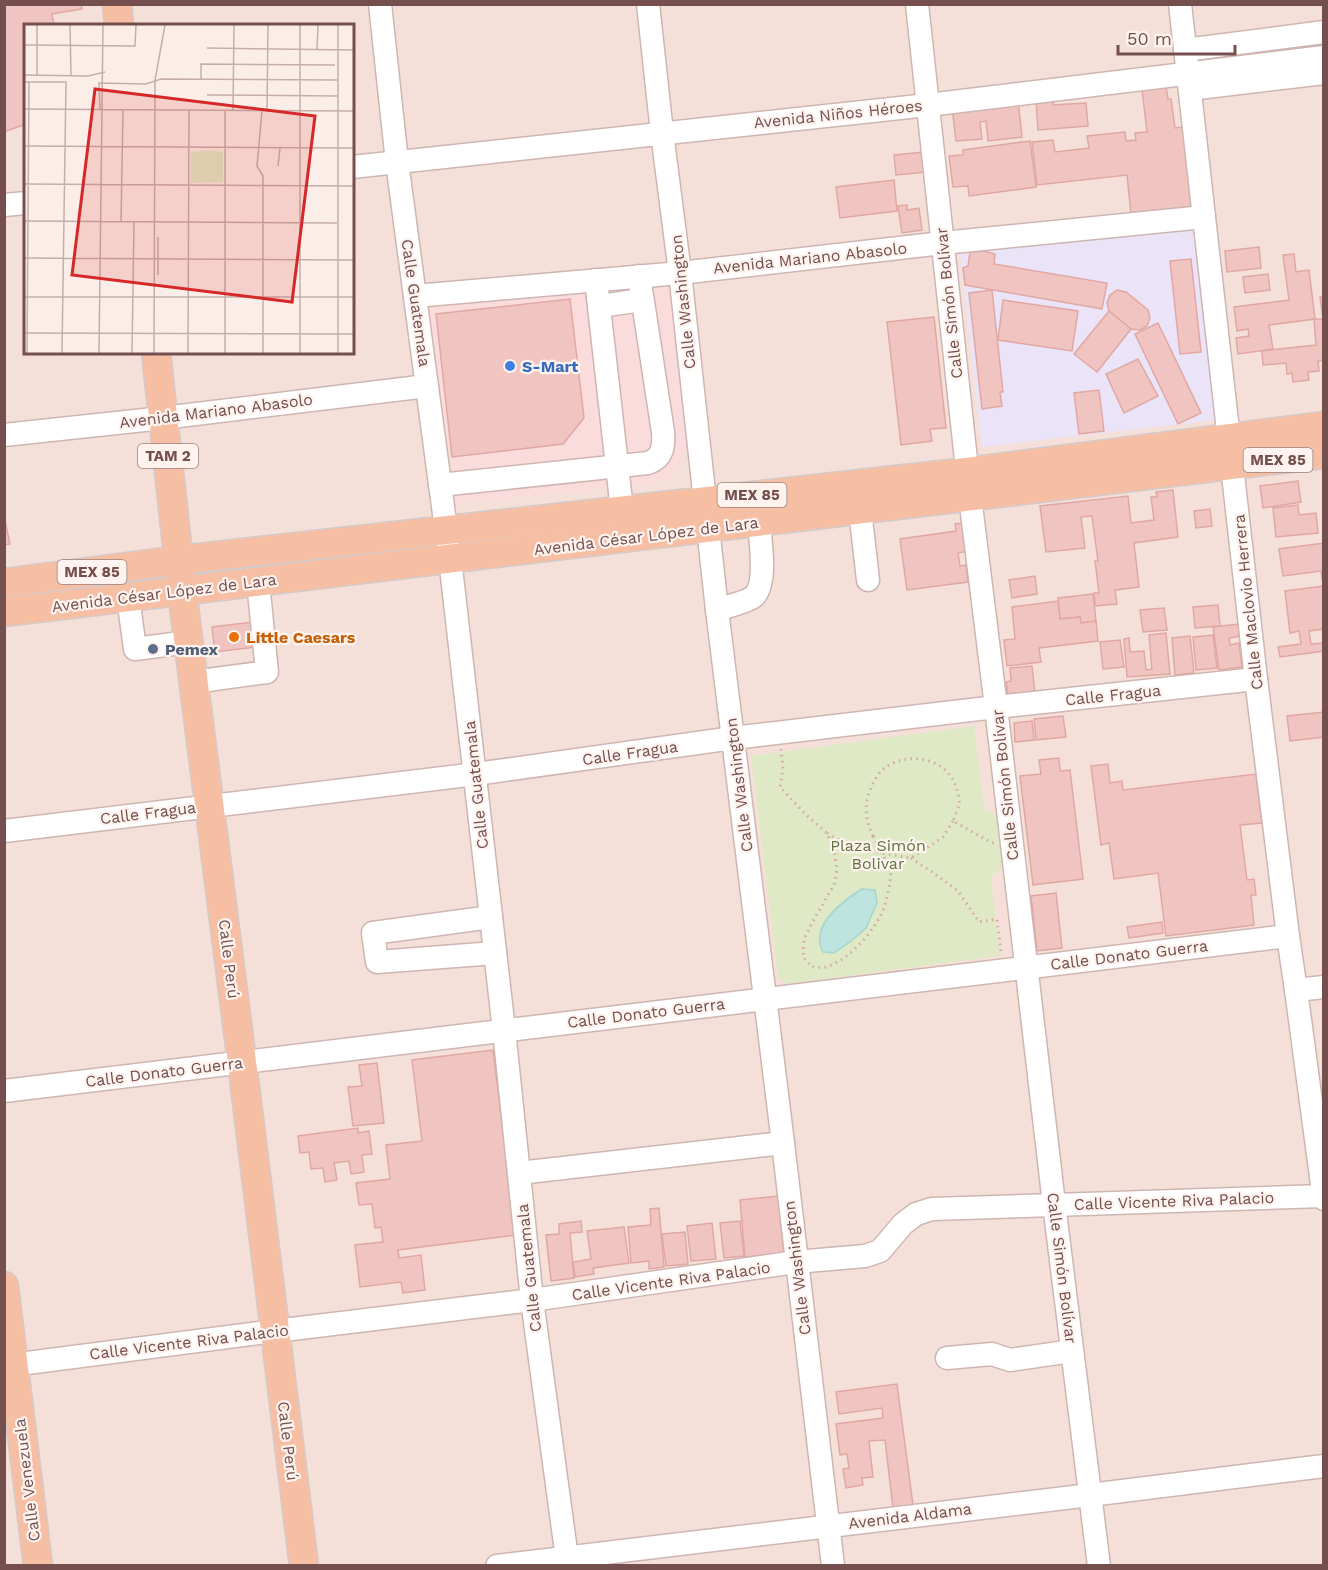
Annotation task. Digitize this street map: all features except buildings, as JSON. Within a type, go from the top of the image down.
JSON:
[{"type":"main road","points":[[117,4],[119,24]]},
{"type":"main road","name":"Calle Perú","points":[[156,354],[193,682],[304,1566]]},
{"type":"main road","name":"Avenida César López de Lara","points":[[1230,452],[1323,426]]},
{"type":"main road","name":"Avenida César López de Lara","points":[[4,583],[179,560],[704,501],[968,484],[1230,452],[1323,454]]},
{"type":"main road","name":"Avenida César López de Lara","points":[[4,612],[860,510],[968,484]]},
{"type":"main road","name":"Calle Venezuela","points":[[4,1286],[9,1366],[38,1566]]},
{"type":"street","name":"Calle Guatemala","points":[[380,4],[397,162],[447,531],[476,774],[532,1300],[567,1561]]},
{"type":"street","name":"Calle Washington","points":[[648,4],[704,501],[833,1566]]},
{"type":"street","name":"Calle Simón Bolívar","points":[[917,4],[968,484],[1011,840],[1014,969],[1054,1204],[1099,1566]]},
{"type":"street","name":"Calle Maclovio Herrera","points":[[1180,4],[1256,679],[1323,1198]]},
{"type":"street","points":[[1185,50],[1323,32]]},
{"type":"street","name":"Avenida Niños Héroes","points":[[354,167],[928,105],[1189,81],[1245,68],[1323,57]]},
{"type":"street","points":[[1189,81],[1323,73]]},
{"type":"street","points":[[4,205],[24,203]]},
{"type":"street","name":"Avenida Mariano Abasolo","points":[[415,296],[680,273],[943,243],[1204,217]]},
{"type":"street","points":[[440,485],[652,462],[660,455],[663,449],[663,432],[639,276]]},
{"type":"street","points":[[596,280],[622,510]]},
{"type":"street","points":[[600,306],[642,300]]},
{"type":"street","name":"Avenida Mariano Abasolo","points":[[4,435],[427,386]]},
{"type":"street","points":[[860,510],[868,580]]},
{"type":"street","points":[[717,610],[752,598],[760,586],[762,577],[759,522]]},
{"type":"street","points":[[193,682],[267,672],[258,582]]},
{"type":"street","points":[[128,597],[135,649],[189,642]]},
{"type":"street","name":"Calle Fragua","points":[[4,831],[476,774],[733,738],[1256,679]]},
{"type":"street","points":[[491,917],[373,933],[377,962],[495,953]]},
{"type":"street","name":"Calle Donato Guerra","points":[[4,1091],[1288,936]]},
{"type":"street","points":[[1296,990],[1323,987]]},
{"type":"street","points":[[519,1173],[783,1143]]},
{"type":"street","name":"Calle Vicente Riva Palacio","points":[[9,1366],[532,1300],[796,1262],[865,1256],[880,1251],[903,1224],[916,1214],[932,1209],[1323,1198]]},
{"type":"street","points":[[947,1358],[992,1354],[1010,1360],[1072,1351]]},
{"type":"street","name":"Avenida Aldama","points":[[496,1566],[567,1561],[828,1526],[1323,1466]]},
{"type":"path","points":[[780,733],[783,768],[780,787],[805,814],[839,841],[911,858],[958,891],[979,922],[997,919],[1014,969]]},
{"type":"path","points":[[827,833],[834,850],[837,868],[834,885],[804,939],[803,957],[812,967],[824,968],[839,961],[857,947],[884,908],[891,871],[868,827],[866,802],[872,784],[882,771],[900,760],[917,757],[939,764],[955,781],[959,802],[953,821],[943,837],[911,858]]},
{"type":"path","points":[[953,821],[992,843],[1011,840]]},
{"type":"shaded area","points":[[5,5],[1323,5],[1323,1565],[5,1566]]},
{"type":"shaded area","points":[[1184,227],[1196,236],[1215,420],[982,447],[960,254]]},
{"type":"shaded area","points":[[662,284],[670,289],[689,437],[685,454],[672,474],[659,483],[457,503],[428,308]]},
{"type":"green space","name":"Plaza Simón Bolivar","points":[[974,726],[984,809],[997,815],[1003,867],[991,877],[1000,956],[785,984],[778,976],[751,756]]},
{"type":"water","points":[[862,889],[875,890],[877,903],[866,928],[834,953],[823,952],[820,942],[824,924],[838,907]]},
{"type":"place","name":"S-Mart","points":[[510,366]]},
{"type":"place","name":"Little Caesars","points":[[234,637]]},
{"type":"place","name":"Pemex","points":[[153,649]]}]
